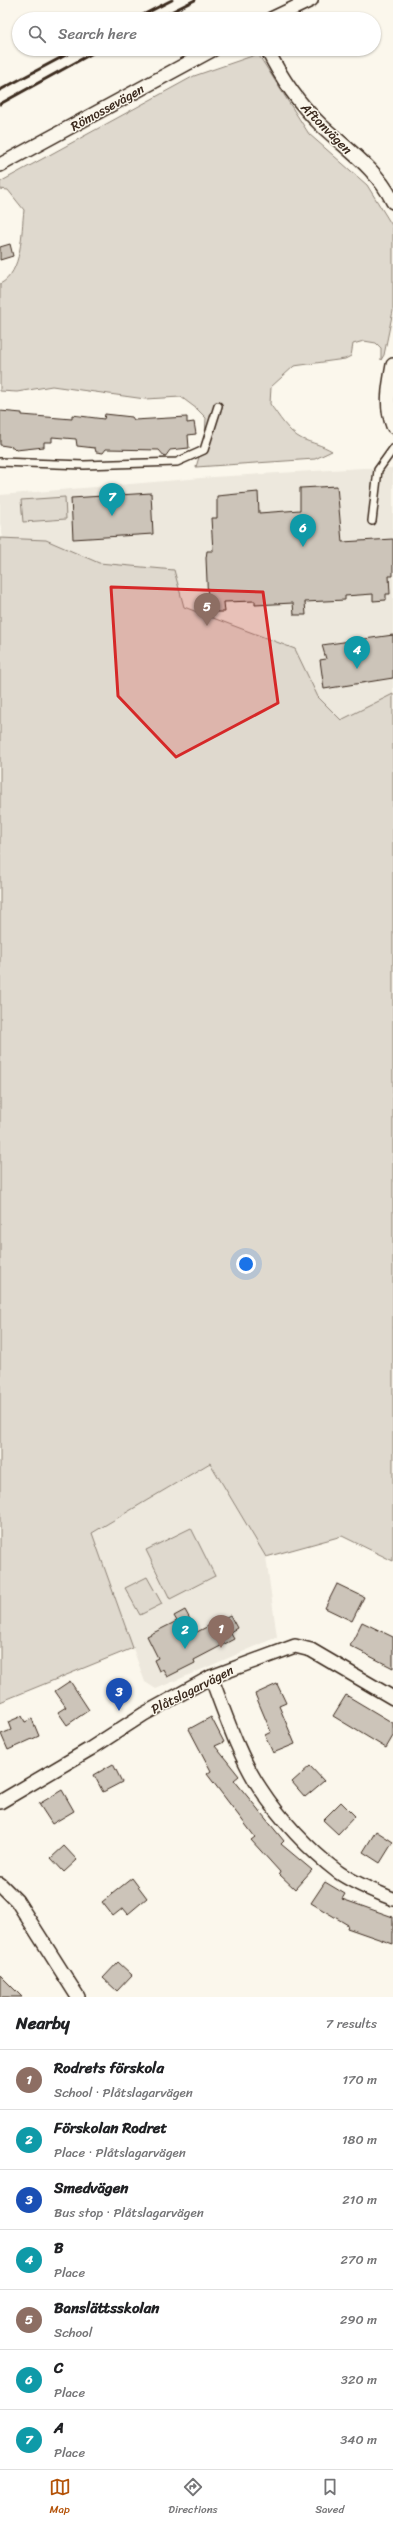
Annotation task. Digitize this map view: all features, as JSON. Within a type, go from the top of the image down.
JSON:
[{"type":"street","points":[[286,12],[311,0]]},
{"type":"street","name":"Römossevägen","points":[[0,166],[201,56]]},
{"type":"street","name":"Aftonvägen","points":[[270,56],[281,78],[300,101],[321,125],[373,171],[386,188],[393,202]]},
{"type":"street","points":[[393,365],[388,392],[389,415],[393,426]]},
{"type":"street","name":"Plåtslagarvägen","points":[[0,1802],[90,1749],[144,1714],[211,1677],[295,1646],[311,1650],[393,1698]]},
{"type":"street","points":[[211,1677],[233,1733],[259,1788],[289,1826],[338,1872],[361,1886],[393,1898]]},
{"type":"street","points":[[0,1884],[17,1900],[78,1997]]},
{"type":"lane","points":[[0,462],[84,465],[177,462],[204,450],[218,406]]},
{"type":"lane","points":[[372,521],[378,470],[393,449]]},
{"type":"highlighted area","points":[[111,587],[263,592],[278,703],[176,757],[118,696]]},
{"type":"shaded area","points":[[252,56],[259,56],[309,134],[367,185],[393,227],[393,311],[384,355],[381,360],[381,348],[376,343],[364,341],[353,344],[351,356],[345,359],[294,366],[271,387],[270,404],[288,428],[302,439],[332,451],[315,459],[196,467],[205,437],[206,418],[181,397],[145,399],[52,386],[17,392],[0,391],[0,284],[8,278],[17,261],[20,251],[24,210],[8,190],[0,189],[0,182],[194,76]]},
{"type":"shaded area","points":[[364,468],[393,468],[393,714],[68,856],[0,523],[0,495],[213,477]]},
{"type":"shaded area","points":[[65,497],[66,519],[23,522],[21,500]]},
{"type":"shaded area","points":[[0,538],[46,540],[99,563],[174,570],[184,607],[295,649],[318,697],[341,720],[393,694],[393,1561],[342,1536],[266,1557],[210,1463],[92,1533],[133,1648],[0,1702]]},
{"type":"shaded area","points":[[210,1463],[266,1557],[277,1637],[156,1689],[145,1682],[92,1533]]},
{"type":"shaded area","points":[[191,1528],[215,1576],[170,1599],[146,1550]]},
{"type":"shaded area","points":[[147,1577],[162,1604],[140,1615],[125,1588]]},
{"type":"building","points":[[10,244],[13,256],[0,260],[0,247]]},
{"type":"building","points":[[0,411],[22,413],[22,415],[72,419],[72,415],[104,419],[105,414],[132,417],[134,420],[187,417],[187,423],[194,422],[196,434],[188,435],[189,448],[170,450],[165,457],[159,450],[106,449],[103,453],[96,452],[95,448],[77,446],[76,439],[52,437],[52,442],[44,442],[44,447],[16,450],[13,447],[0,445]]},
{"type":"building","points":[[337,486],[342,542],[393,539],[393,576],[389,576],[390,594],[386,594],[386,600],[373,601],[373,594],[345,596],[345,600],[305,602],[306,615],[294,615],[293,603],[255,605],[255,601],[224,602],[225,612],[211,612],[211,604],[208,604],[206,558],[207,551],[213,551],[211,518],[217,518],[217,496],[258,492],[259,513],[300,510],[300,488]]},
{"type":"building","points":[[151,493],[153,534],[73,539],[71,498]]},
{"type":"building","points":[[393,635],[393,678],[324,689],[320,660],[326,659],[322,645]]},
{"type":"building","points":[[337,1584],[364,1597],[352,1621],[325,1608]]},
{"type":"building","points":[[185,1610],[197,1632],[230,1615],[237,1628],[230,1632],[234,1639],[194,1660],[195,1663],[167,1677],[163,1669],[159,1671],[154,1660],[158,1658],[147,1636],[177,1621],[174,1616]]},
{"type":"building","points":[[362,1622],[393,1637],[393,1668],[350,1646]]},
{"type":"building","points":[[70,1681],[89,1710],[67,1725],[58,1712],[66,1707],[55,1691]]},
{"type":"building","points":[[277,1684],[286,1703],[279,1706],[295,1744],[273,1753],[265,1735],[271,1732],[255,1694]]},
{"type":"building","points":[[346,1695],[393,1723],[393,1736],[386,1748],[333,1716]]},
{"type":"building","points":[[22,1716],[25,1722],[32,1719],[39,1736],[8,1750],[1,1734],[11,1730],[8,1722]]},
{"type":"building","points":[[211,1717],[224,1742],[215,1746],[239,1776],[234,1780],[284,1841],[281,1844],[312,1870],[295,1889],[279,1874],[280,1872],[251,1840],[255,1837],[207,1774],[211,1771],[189,1729]]},
{"type":"building","points":[[113,1764],[122,1782],[103,1792],[94,1775]]},
{"type":"building","points":[[310,1766],[324,1781],[305,1797],[292,1782]]},
{"type":"building","points":[[62,1790],[74,1811],[52,1824],[39,1804]]},
{"type":"building","points":[[341,1802],[355,1816],[338,1834],[323,1820]]},
{"type":"building","points":[[376,1831],[393,1842],[380,1863],[363,1852]]},
{"type":"building","points":[[64,1846],[77,1860],[64,1872],[51,1858]]},
{"type":"building","points":[[132,1878],[147,1898],[128,1914],[123,1908],[113,1916],[102,1902]]},
{"type":"building","points":[[325,1882],[345,1894],[342,1899],[393,1917],[393,1944],[347,1928],[348,1925],[311,1903]]},
{"type":"building","points":[[118,1962],[132,1975],[117,1991],[103,1978]]},
{"type":"building","points":[[0,1975],[22,1997],[0,1997]]},
{"type":"railway","points":[[149,12],[172,0]]},
{"type":"railway","points":[[171,12],[195,0]]},
{"type":"railway","points":[[0,90],[64,56]]},
{"type":"railway","points":[[0,104],[87,56]]},
{"type":"place","name":"A","points":[[112,516]]},
{"type":"place","name":"C","points":[[303,547]]},
{"type":"place","name":"Banslättsskolan","points":[[207,626]]},
{"type":"place","name":"B","points":[[357,669]]},
{"type":"place","name":"Rodrets förskola","points":[[221,1648]]},
{"type":"place","name":"Förskolan Rodret","points":[[185,1649]]},
{"type":"place","name":"Smedvägen","points":[[119,1711]]}]
